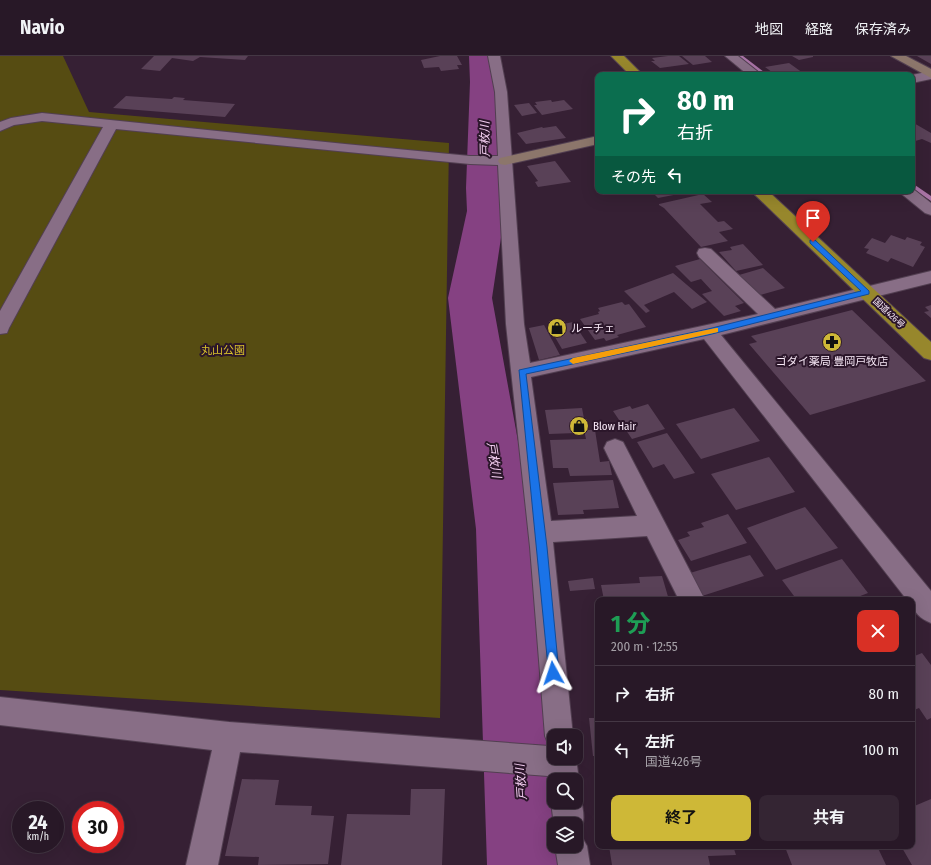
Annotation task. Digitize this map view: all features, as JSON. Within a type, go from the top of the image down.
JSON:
[{"type":"highway","points":[[617,56],[634,72]]},
{"type":"highway","name":"国道426号","points":[[762,194],[931,353]]},
{"type":"street","points":[[494,56],[501,92],[515,324],[522,372],[540,532],[558,729]]},
{"type":"street","points":[[731,56],[752,72]]},
{"type":"street","points":[[897,56],[931,74]]},
{"type":"street","points":[[915,78],[931,74]]},
{"type":"street","points":[[0,127],[11,122],[42,117],[470,160],[505,161],[595,141]]},
{"type":"street","points":[[0,328],[111,125]]},
{"type":"street","points":[[910,194],[931,210]]},
{"type":"street","points":[[705,253],[771,316]]},
{"type":"street","points":[[522,372],[708,332],[931,277]]},
{"type":"street","points":[[708,332],[931,611]]},
{"type":"street","points":[[615,448],[691,597]]},
{"type":"street","points":[[540,532],[654,525]]},
{"type":"street","points":[[0,712],[229,737],[547,758]]},
{"type":"street","points":[[202,865],[229,737]]},
{"type":"street","points":[[572,853],[574,865]]},
{"type":"green space","name":"丸山公園","points":[[0,56],[63,56],[89,112],[449,143],[440,718],[0,690]]},
{"type":"building","points":[[154,56],[248,56],[245,60],[200,57],[193,61],[172,58],[160,71],[141,69]]},
{"type":"building","points":[[440,56],[457,56],[462,65],[457,65],[459,69],[441,71],[439,67],[424,68],[421,60]]},
{"type":"building","points":[[679,56],[689,64],[660,68],[651,61],[655,61],[652,58]]},
{"type":"building","points":[[682,56],[705,56],[712,62],[693,65]]},
{"type":"building","points":[[792,56],[813,56],[813,57],[799,60]]},
{"type":"building","points":[[917,56],[931,56],[931,64]]},
{"type":"building","points":[[789,63],[802,72],[772,72],[765,67]]},
{"type":"building","points":[[126,96],[172,99],[174,97],[185,98],[183,100],[235,104],[225,117],[113,108]]},
{"type":"building","points":[[551,100],[552,102],[564,100],[573,109],[542,115],[534,105],[537,105],[535,102]]},
{"type":"building","points":[[529,103],[537,113],[522,116],[514,105]]},
{"type":"building","points":[[915,124],[931,133],[931,143],[922,139],[915,141]]},
{"type":"building","points":[[556,126],[566,138],[526,144],[517,133],[542,127]]},
{"type":"building","points":[[555,161],[571,182],[538,187],[535,182],[538,181],[527,166]]},
{"type":"building","points":[[654,194],[679,194],[658,198]]},
{"type":"building","points":[[703,194],[712,202],[700,204],[718,222],[724,221],[733,229],[719,232],[728,241],[701,247],[664,208],[659,205]]},
{"type":"building","points":[[891,235],[905,240],[907,237],[922,242],[920,245],[925,247],[913,267],[891,258],[888,262],[866,253],[869,249],[864,248],[872,238],[885,243]]},
{"type":"building","points":[[743,244],[763,265],[736,271],[719,252],[732,250],[730,247]]},
{"type":"building","points":[[700,259],[744,303],[735,306],[741,311],[724,316],[702,294],[712,291],[701,279],[691,282],[675,266]]},
{"type":"building","points":[[763,268],[785,288],[760,295],[739,275]]},
{"type":"building","points":[[673,273],[707,302],[692,309],[674,292],[644,305],[650,311],[646,313],[624,291]]},
{"type":"building","points":[[622,302],[625,305],[629,304],[646,327],[617,335],[619,337],[606,341],[604,338],[595,340],[580,319],[599,314],[598,312],[600,311],[598,308]]},
{"type":"building","points":[[931,305],[931,318],[924,312],[929,311],[925,307]]},
{"type":"building","points":[[852,310],[926,381],[810,415],[749,344],[757,342],[751,336]]},
{"type":"building","points":[[573,322],[587,343],[562,349],[549,327]]},
{"type":"building","points":[[544,325],[560,355],[539,360],[529,328]]},
{"type":"building","points":[[648,404],[665,429],[632,439],[613,411],[630,406],[632,409]]},
{"type":"building","points":[[582,408],[585,424],[574,425],[576,433],[549,434],[545,410]]},
{"type":"building","points":[[734,408],[760,441],[701,459],[676,424]]},
{"type":"building","points":[[584,430],[595,430],[600,462],[609,461],[612,475],[570,476],[568,468],[553,468],[550,440],[586,439]]},
{"type":"building","points":[[667,433],[695,473],[674,479],[664,464],[653,468],[637,442]]},
{"type":"building","points":[[769,457],[795,492],[736,510],[711,474]]},
{"type":"building","points":[[613,480],[619,508],[583,510],[584,514],[558,515],[553,483]]},
{"type":"building","points":[[805,507],[838,548],[776,570],[747,528]]},
{"type":"building","points":[[728,514],[747,543],[691,561],[678,540],[690,536],[687,532],[704,527],[701,523]]},
{"type":"building","points":[[750,555],[764,576],[702,596],[690,573]]},
{"type":"building","points":[[842,559],[868,593],[858,597],[795,597],[782,580]]},
{"type":"building","points":[[662,576],[668,597],[603,597],[601,585],[640,583],[639,577]]},
{"type":"building","points":[[593,578],[595,589],[570,591],[568,581]]},
{"type":"building","points":[[922,653],[931,665],[931,718],[927,720],[919,708],[915,710],[915,656]]},
{"type":"building","points":[[589,718],[595,718],[595,756],[593,756]]},
{"type":"building","points":[[242,779],[279,780],[275,805],[312,806],[311,815],[334,816],[328,864],[258,865],[259,857],[225,856]]},
{"type":"building","points":[[411,789],[445,789],[442,865],[341,865],[347,814],[410,815]]},
{"type":"building","points":[[931,799],[931,865],[912,865],[903,849],[915,849],[915,806]]},
{"type":"building","points":[[609,849],[734,849],[736,855],[708,856],[710,865],[612,865]]},
{"type":"building","points":[[786,849],[878,849],[886,865],[792,865]]},
{"type":"waterway","name":"戸枚川","points":[[483,56],[485,82],[484,188],[486,211],[470,298],[505,529],[526,865]]},
{"type":"waterway","points":[[740,56],[762,72]]},
{"type":"waterway","points":[[915,187],[931,199]]},
{"type":"slow traffic","points":[[573,361],[716,330]]},
{"type":"place","name":"ルーチェ","points":[[557,328]]},
{"type":"place","name":"ゴダイ薬局 豊岡戸牧店","points":[[832,342]]},
{"type":"place","name":"Blow Hair","points":[[579,426]]},
{"type":"route","points":[[553,673],[542,547],[522,372],[708,332],[866,292],[813,242]]}]
